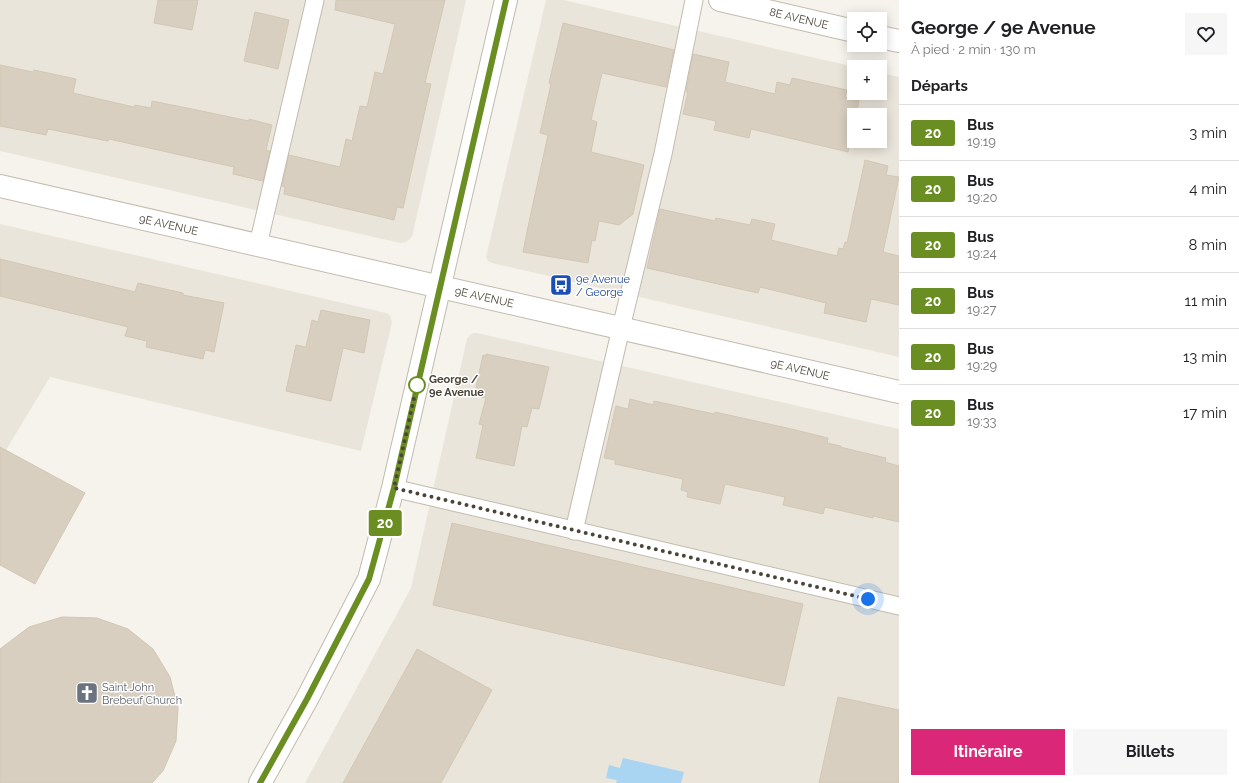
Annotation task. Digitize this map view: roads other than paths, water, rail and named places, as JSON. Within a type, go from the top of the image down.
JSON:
[{"type":"street","points":[[260,783],[307,699],[369,579],[394,488],[506,0]]},
{"type":"street","name":"8E AVENUE","points":[[720,0],[847,29]]},
{"type":"street","points":[[887,38],[899,41]]},
{"type":"street","name":"9E AVENUE","points":[[0,186],[439,288],[899,392]]},
{"type":"lane","points":[[258,246],[315,0]]},
{"type":"lane","points":[[574,531],[663,154],[694,0]]},
{"type":"lane","points":[[394,488],[899,606]]},
{"type":"water","points":[[623,758],[684,772],[681,783],[616,783],[617,780],[606,778],[609,765],[620,768]]},
{"type":"place","name":"9e Avenue / George","points":[[561,285]]},
{"type":"place","name":"George / 9e Avenue","points":[[417,385]]},
{"type":"place","name":"Saint John Brebeuf Church","points":[[87,693]]}]
